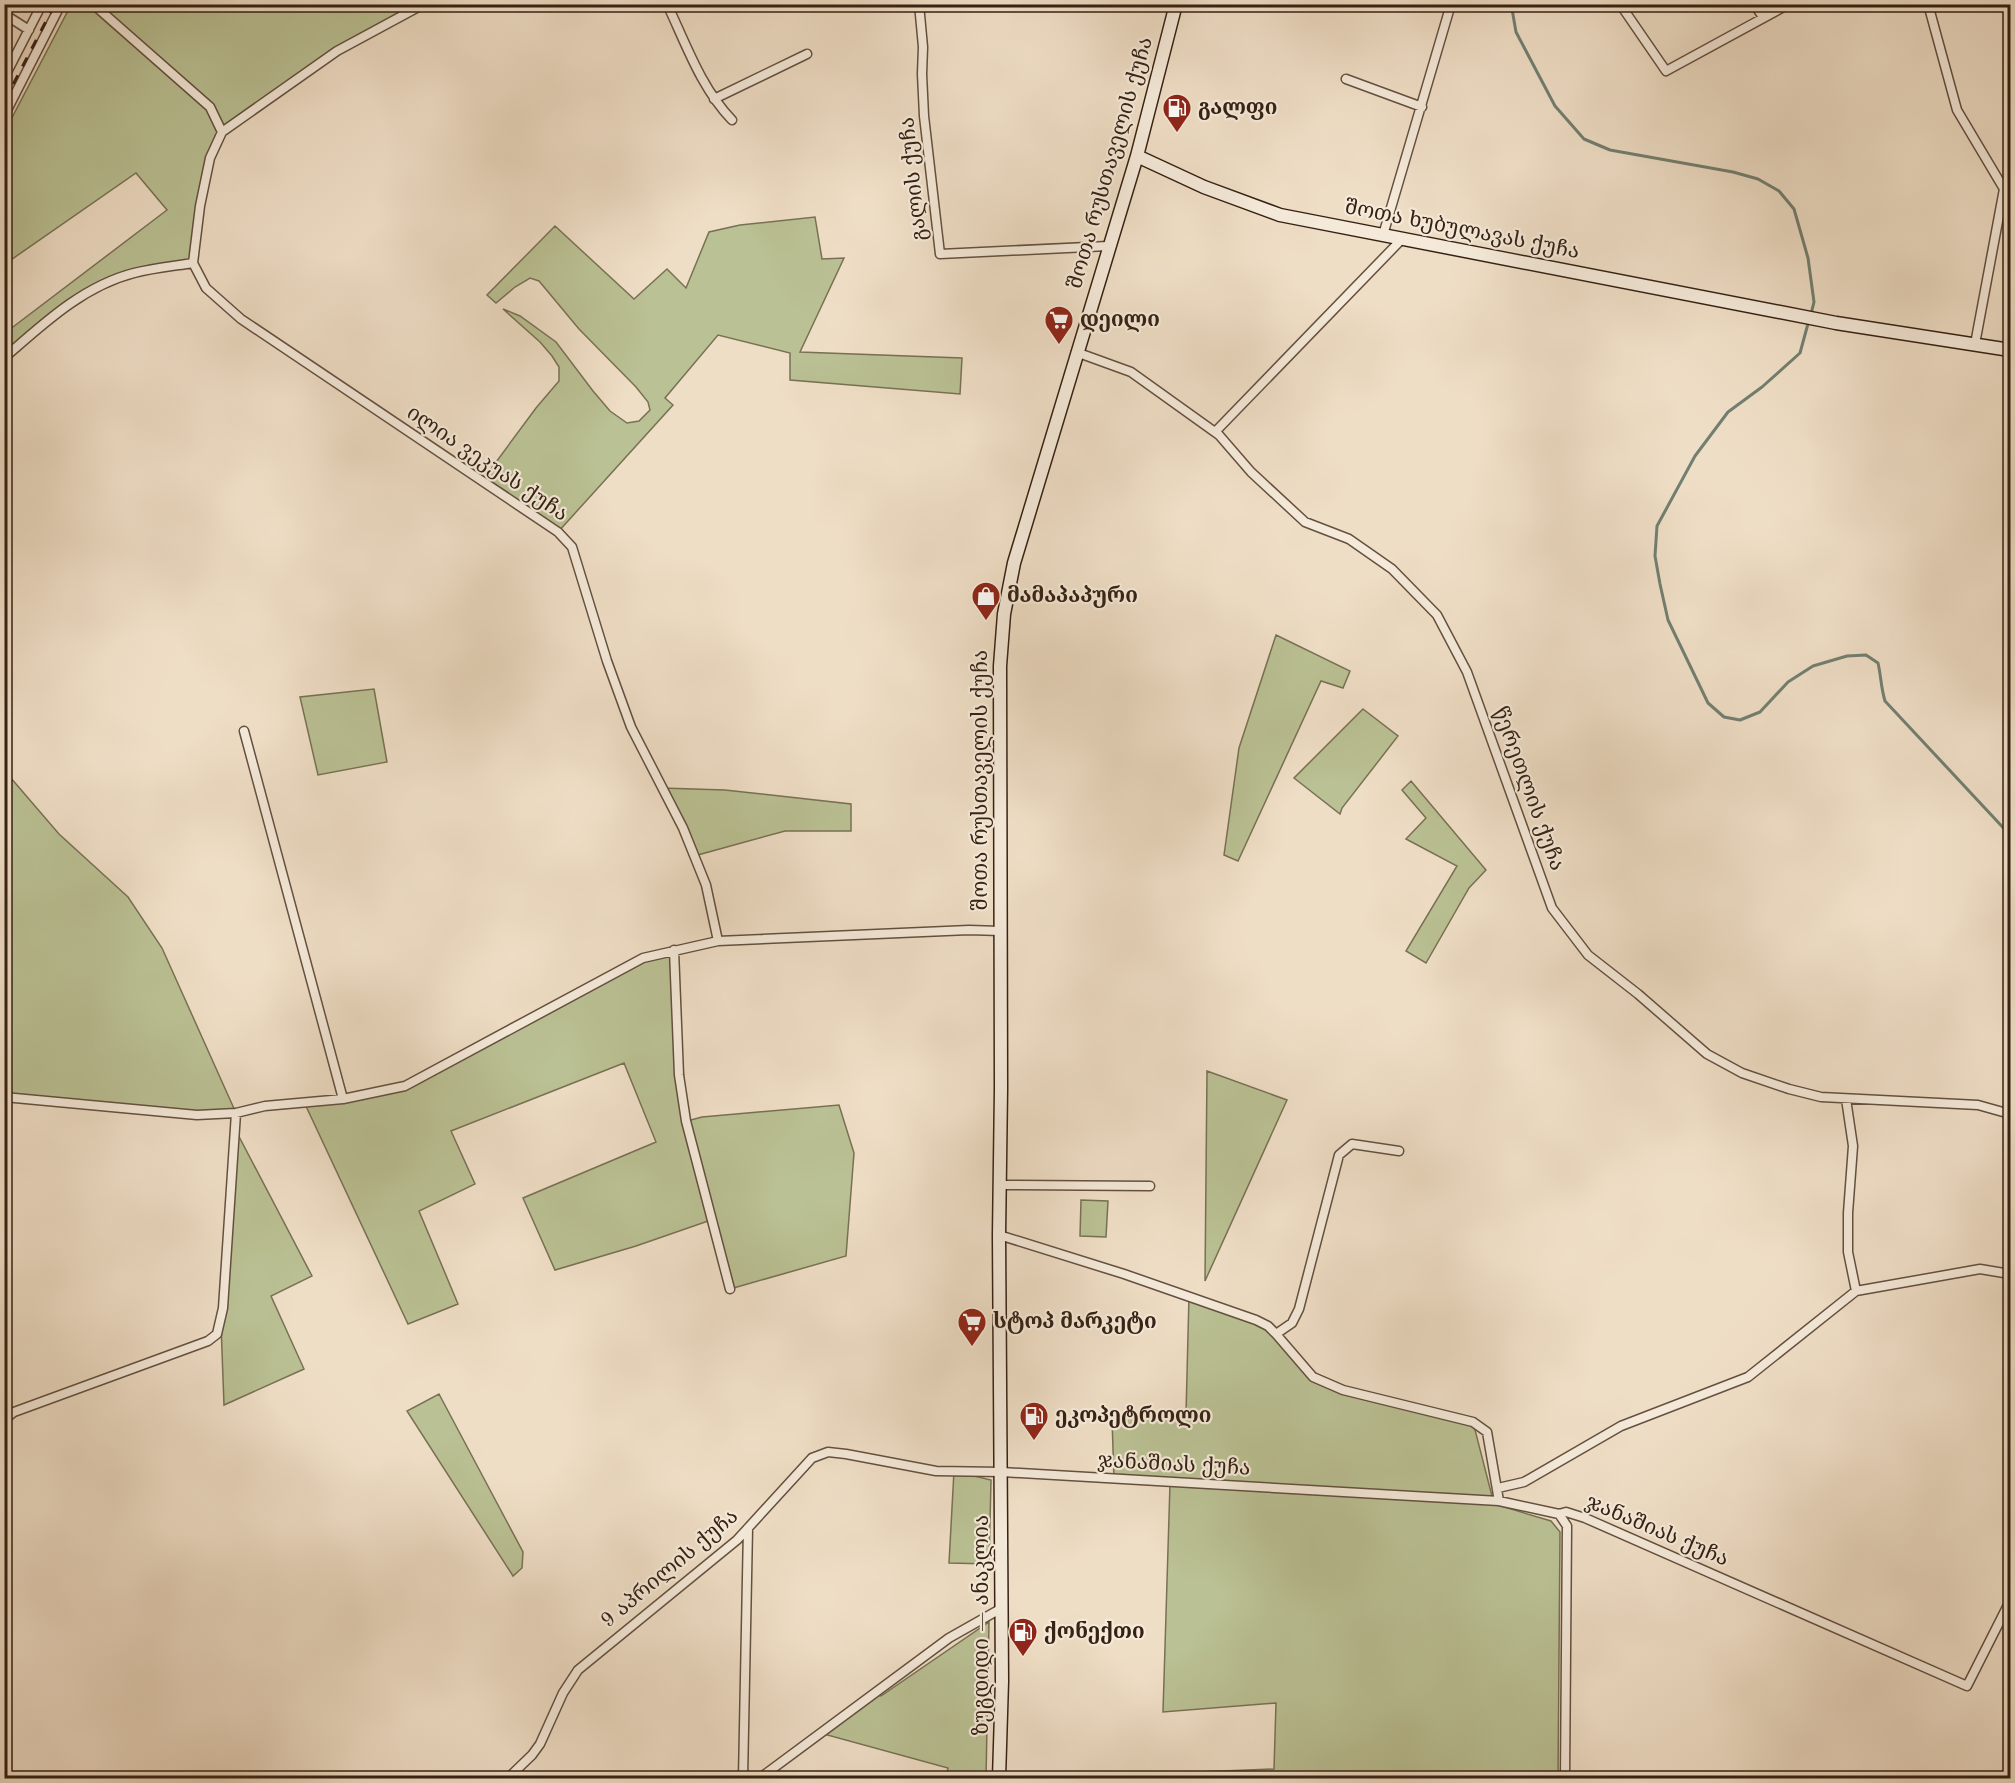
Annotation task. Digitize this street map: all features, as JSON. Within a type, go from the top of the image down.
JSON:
[{"type":"main road","name":"შოთა რუსთაველის ქუჩა","points":[[1002,1473],[999,1235],[1000,666],[1004,614],[1014,563],[1137,156],[1176,4]]},
{"type":"main road","name":"შოთა ხუბულავას ქუჩა","points":[[1137,156],[1204,187],[1280,215],[1836,323],[1975,344]]},
{"type":"main road","points":[[1975,344],[2010,350]]},
{"type":"main road","name":"ზუგდიდი — ანაკლია","points":[[999,1779],[1002,1473]]},
{"type":"street","points":[[4,78],[42,4]]},
{"type":"street","points":[[4,116],[61,4]]},
{"type":"street","points":[[93,4],[210,106],[222,132]]},
{"type":"street","points":[[4,358],[54,316],[92,289],[134,273],[193,263],[200,206],[210,158],[222,132],[337,51],[424,4]]},
{"type":"street","points":[[667,4],[714,99],[732,120]]},
{"type":"street","name":"გალის ქუჩა","points":[[919,4],[923,47],[924,116],[940,254],[1108,246]]},
{"type":"street","points":[[1383,235],[1451,4]]},
{"type":"street","points":[[1620,4],[1666,71],[1789,4]]},
{"type":"street","points":[[1754,4],[1763,17]]},
{"type":"street","points":[[1928,4],[1957,110],[2004,189],[1975,344]]},
{"type":"street","points":[[4,14],[29,30]]},
{"type":"street","points":[[714,99],[807,54]]},
{"type":"street","points":[[1346,79],[1422,107]]},
{"type":"street","points":[[1215,432],[1402,239]]},
{"type":"street","name":"ილია ვეკუას ქუჩა","points":[[193,263],[206,288],[241,319],[558,531],[572,547],[607,662],[631,727],[683,828],[706,885],[718,941]]},
{"type":"street","name":"წერეთლის ქუჩა","points":[[1076,352],[1131,372],[1215,432],[1251,472],[1305,522],[1349,539],[1392,569],[1437,615],[1467,672],[1552,908],[1588,955],[1638,994],[1707,1054],[1742,1073],[1821,1097],[1978,1105],[2010,1114]]},
{"type":"street","points":[[244,730],[343,1099]]},
{"type":"street","points":[[4,1097],[197,1115],[236,1113],[265,1106],[319,1103],[343,1099],[405,1086],[643,958],[674,950],[718,941],[969,930],[1000,931]]},
{"type":"street","points":[[674,950],[679,1075],[686,1121],[730,1289]]},
{"type":"street","points":[[1846,1099],[1853,1146],[1848,1213],[1848,1252],[1856,1291]]},
{"type":"street","points":[[4,1420],[14,1413],[208,1341],[217,1334],[223,1308],[236,1113]]},
{"type":"street","points":[[1276,1334],[1292,1323],[1299,1309],[1339,1155],[1352,1144],[1399,1151]]},
{"type":"street","points":[[1000,1185],[1150,1186]]},
{"type":"street","points":[[999,1235],[1124,1274],[1256,1320],[1268,1326],[1313,1377],[1343,1390],[1473,1422],[1487,1432],[1499,1501]]},
{"type":"street","points":[[1498,1488],[1524,1482],[1621,1426],[1748,1377],[1856,1291],[1980,1269],[2010,1274]]},
{"type":"street","name":"9 აპრილის ქუჩა","points":[[508,1779],[540,1744],[563,1693],[579,1670],[737,1540],[812,1458],[828,1452],[936,1470],[1002,1473]]},
{"type":"street","name":"ჯანაშიას ქუჩა","points":[[1002,1473],[1499,1501],[1559,1514],[1566,1512],[1585,1518],[1966,1686],[2010,1601]]},
{"type":"street","points":[[1559,1514],[1567,1526],[1565,1779]]},
{"type":"street","points":[[743,1779],[748,1528]]},
{"type":"street","points":[[760,1779],[949,1638],[1002,1608]]},
{"type":"green space","points":[[71,5],[424,5],[337,51],[222,132],[210,159],[193,263],[134,273],[92,289],[5,358],[5,333],[167,210],[136,173],[5,264],[5,131]]},
{"type":"green space","points":[[815,217],[822,259],[844,258],[800,352],[962,358],[960,394],[790,380],[790,353],[718,335],[665,398],[673,405],[558,532],[482,481],[559,381],[559,367],[552,356],[503,309],[520,316],[556,342],[610,411],[627,423],[639,421],[650,410],[648,402],[636,387],[579,329],[539,281],[530,278],[496,303],[487,295],[555,226],[634,299],[667,269],[686,288],[709,232],[740,225]]},
{"type":"green space","points":[[1276,635],[1350,671],[1343,688],[1321,681],[1238,861],[1224,855],[1239,748]]},
{"type":"green space","points":[[374,689],[387,762],[318,775],[300,697]]},
{"type":"green space","points":[[1363,709],[1398,736],[1342,808],[1340,814],[1294,778]]},
{"type":"green space","points":[[4,770],[59,834],[128,897],[162,948],[236,1113],[197,1115],[5,1097]]},
{"type":"green space","points":[[1411,781],[1486,870],[1469,888],[1426,963],[1406,951],[1457,866],[1406,839],[1426,818],[1402,790]]},
{"type":"green space","points":[[662,788],[725,790],[851,804],[851,831],[785,831],[694,856]]},
{"type":"green space","points":[[674,950],[687,1121],[702,1117],[839,1105],[854,1153],[846,1256],[730,1289],[711,1220],[636,1246],[555,1270],[523,1198],[656,1142],[624,1063],[451,1131],[475,1184],[419,1211],[458,1304],[408,1324],[305,1104],[405,1086],[643,958]]},
{"type":"green space","points":[[1207,1071],[1287,1100],[1205,1281]]},
{"type":"green space","points":[[234,1127],[312,1276],[271,1296],[304,1369],[224,1405],[221,1324]]},
{"type":"green space","points":[[1081,1200],[1108,1201],[1106,1237],[1080,1236]]},
{"type":"green space","points":[[1189,1296],[1256,1320],[1321,1381],[1473,1422],[1494,1504],[1551,1521],[1560,1532],[1558,1778],[1197,1778],[1198,1772],[1274,1769],[1276,1703],[1163,1712],[1170,1484],[1114,1480],[1112,1418],[1186,1414]]},
{"type":"green space","points":[[439,1394],[523,1552],[522,1568],[513,1576],[407,1411]]},
{"type":"green space","points":[[954,1471],[991,1480],[989,1564],[949,1563]]},
{"type":"green space","points":[[989,1622],[986,1778],[946,1778],[948,1768],[820,1733],[872,1694],[881,1696]]},
{"type":"waterway","points":[[1514,4],[1512,9],[1516,32],[1555,106],[1584,139],[1610,150],[1733,172],[1758,179],[1779,191],[1794,209],[1808,258],[1814,302],[1811,314]]},
{"type":"waterway","points":[[1809,320],[1800,353],[1762,387],[1728,412],[1695,456],[1657,526],[1655,556],[1668,620],[1708,703],[1724,717],[1740,720],[1760,712],[1788,682],[1813,666],[1847,656],[1866,655],[1878,663],[1885,701],[2010,835]]},
{"type":"railway","points":[[4,102],[55,4]]},
{"type":"place","name":"გალფი","points":[[1177,134]]},
{"type":"place","name":"დეილი","points":[[1059,346]]},
{"type":"place","name":"მამაპაპური","points":[[986,622]]},
{"type":"place","name":"სტოპ მარკეტი","points":[[972,1348]]},
{"type":"place","name":"ეკოპეტროლი","points":[[1034,1442]]},
{"type":"place","name":"ქონექთი","points":[[1023,1658]]}]
